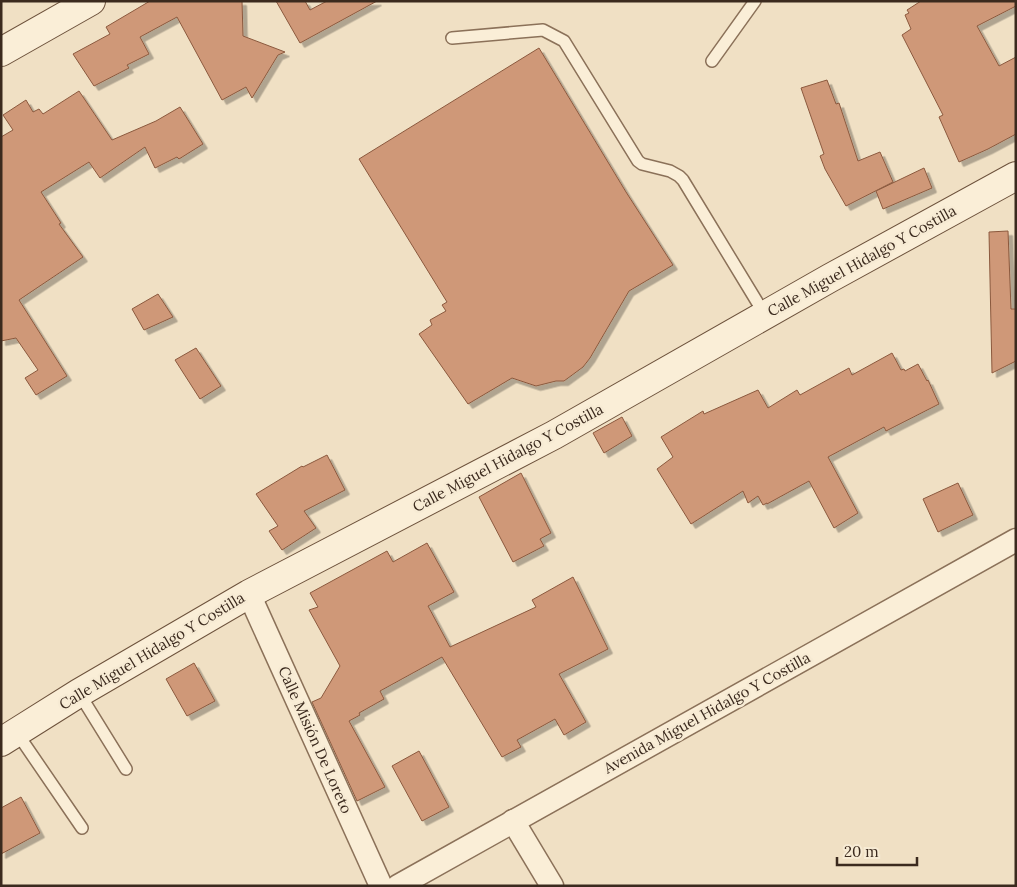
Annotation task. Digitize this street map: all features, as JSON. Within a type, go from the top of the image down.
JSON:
[{"type":"street","points":[[1,52],[90,1]]},
{"type":"street","name":"Calle Miguel Hidalgo Y Costilla","points":[[9,737],[249,594],[554,435],[1016,176]]},
{"type":"street","name":"Avenida Miguel Hidalgo Y Costilla","points":[[398,886],[1016,540]]},
{"type":"street","name":"Calle Misión De Loreto","points":[[249,594],[381,886]]},
{"type":"street","points":[[513,821],[552,886]]},
{"type":"lane","points":[[712,61],[755,1]]},
{"type":"lane","points":[[452,38],[543,30],[564,41],[638,161],[642,164],[675,173],[683,180],[765,315]]},
{"type":"lane","points":[[80,693],[126,769]]},
{"type":"lane","points":[[9,737],[82,828]]},
{"type":"building","points":[[150,1],[242,1],[243,36],[285,52],[278,55],[252,98],[246,87],[222,100],[177,17],[140,37],[149,54],[127,65],[129,68],[94,86],[73,54],[110,34],[106,27]]},
{"type":"building","points":[[276,1],[305,1],[310,10],[327,1],[377,1],[300,43]]},
{"type":"building","points":[[921,1],[1016,1],[1016,6],[977,26],[999,66],[1016,57],[1016,134],[959,162],[939,117],[943,115],[902,35],[911,29],[905,15],[909,13],[907,10]]},
{"type":"building","points":[[539,48],[626,192],[673,265],[629,291],[590,358],[583,367],[564,381],[536,386],[512,378],[468,404],[419,334],[432,325],[430,320],[446,311],[442,305],[447,302],[359,159]]},
{"type":"building","points":[[827,80],[836,104],[839,103],[858,161],[880,152],[893,182],[846,206],[825,169],[820,156],[824,154],[801,88]]},
{"type":"building","points":[[79,91],[112,140],[156,121],[180,107],[203,144],[179,159],[177,157],[155,168],[145,147],[100,178],[89,162],[41,192],[61,223],[59,224],[83,257],[19,300],[67,376],[36,395],[25,378],[38,370],[16,338],[1,341],[1,137],[13,130],[3,115],[26,100],[33,112],[39,109],[43,114]]},
{"type":"building","points":[[924,168],[932,188],[883,209],[876,191]]},
{"type":"building","points":[[1008,231],[1011,309],[1016,309],[1016,361],[992,373],[989,232]]},
{"type":"building","points":[[158,294],[173,317],[144,330],[132,309]]},
{"type":"building","points":[[196,348],[221,386],[200,399],[175,360]]},
{"type":"building","points":[[892,353],[901,370],[904,369],[905,371],[918,364],[939,404],[886,431],[884,427],[828,457],[858,513],[834,528],[809,481],[763,505],[758,496],[748,503],[743,491],[691,524],[657,469],[673,457],[661,437],[703,411],[704,414],[758,390],[768,408],[797,390],[800,395],[849,368],[852,375]]},
{"type":"building","points":[[622,417],[632,436],[604,453],[593,433]]},
{"type":"building","points":[[327,455],[345,490],[304,511],[316,528],[282,550],[269,531],[278,526],[256,494],[302,466]]},
{"type":"building","points":[[521,473],[551,533],[540,539],[544,546],[513,562],[479,497]]},
{"type":"building","points":[[958,483],[973,515],[938,532],[923,499]]},
{"type":"building","points":[[427,543],[454,592],[428,606],[450,647],[536,607],[532,600],[573,577],[608,649],[559,674],[586,722],[564,735],[555,719],[517,740],[521,747],[502,757],[442,657],[380,691],[384,699],[349,721],[385,787],[357,801],[312,702],[321,698],[340,666],[309,610],[318,607],[310,593],[387,551],[393,562]]},
{"type":"building","points":[[194,663],[215,701],[187,716],[166,679]]},
{"type":"building","points":[[419,751],[449,807],[422,821],[392,766]]},
{"type":"building","points":[[21,797],[40,833],[1,854],[1,808]]}]
